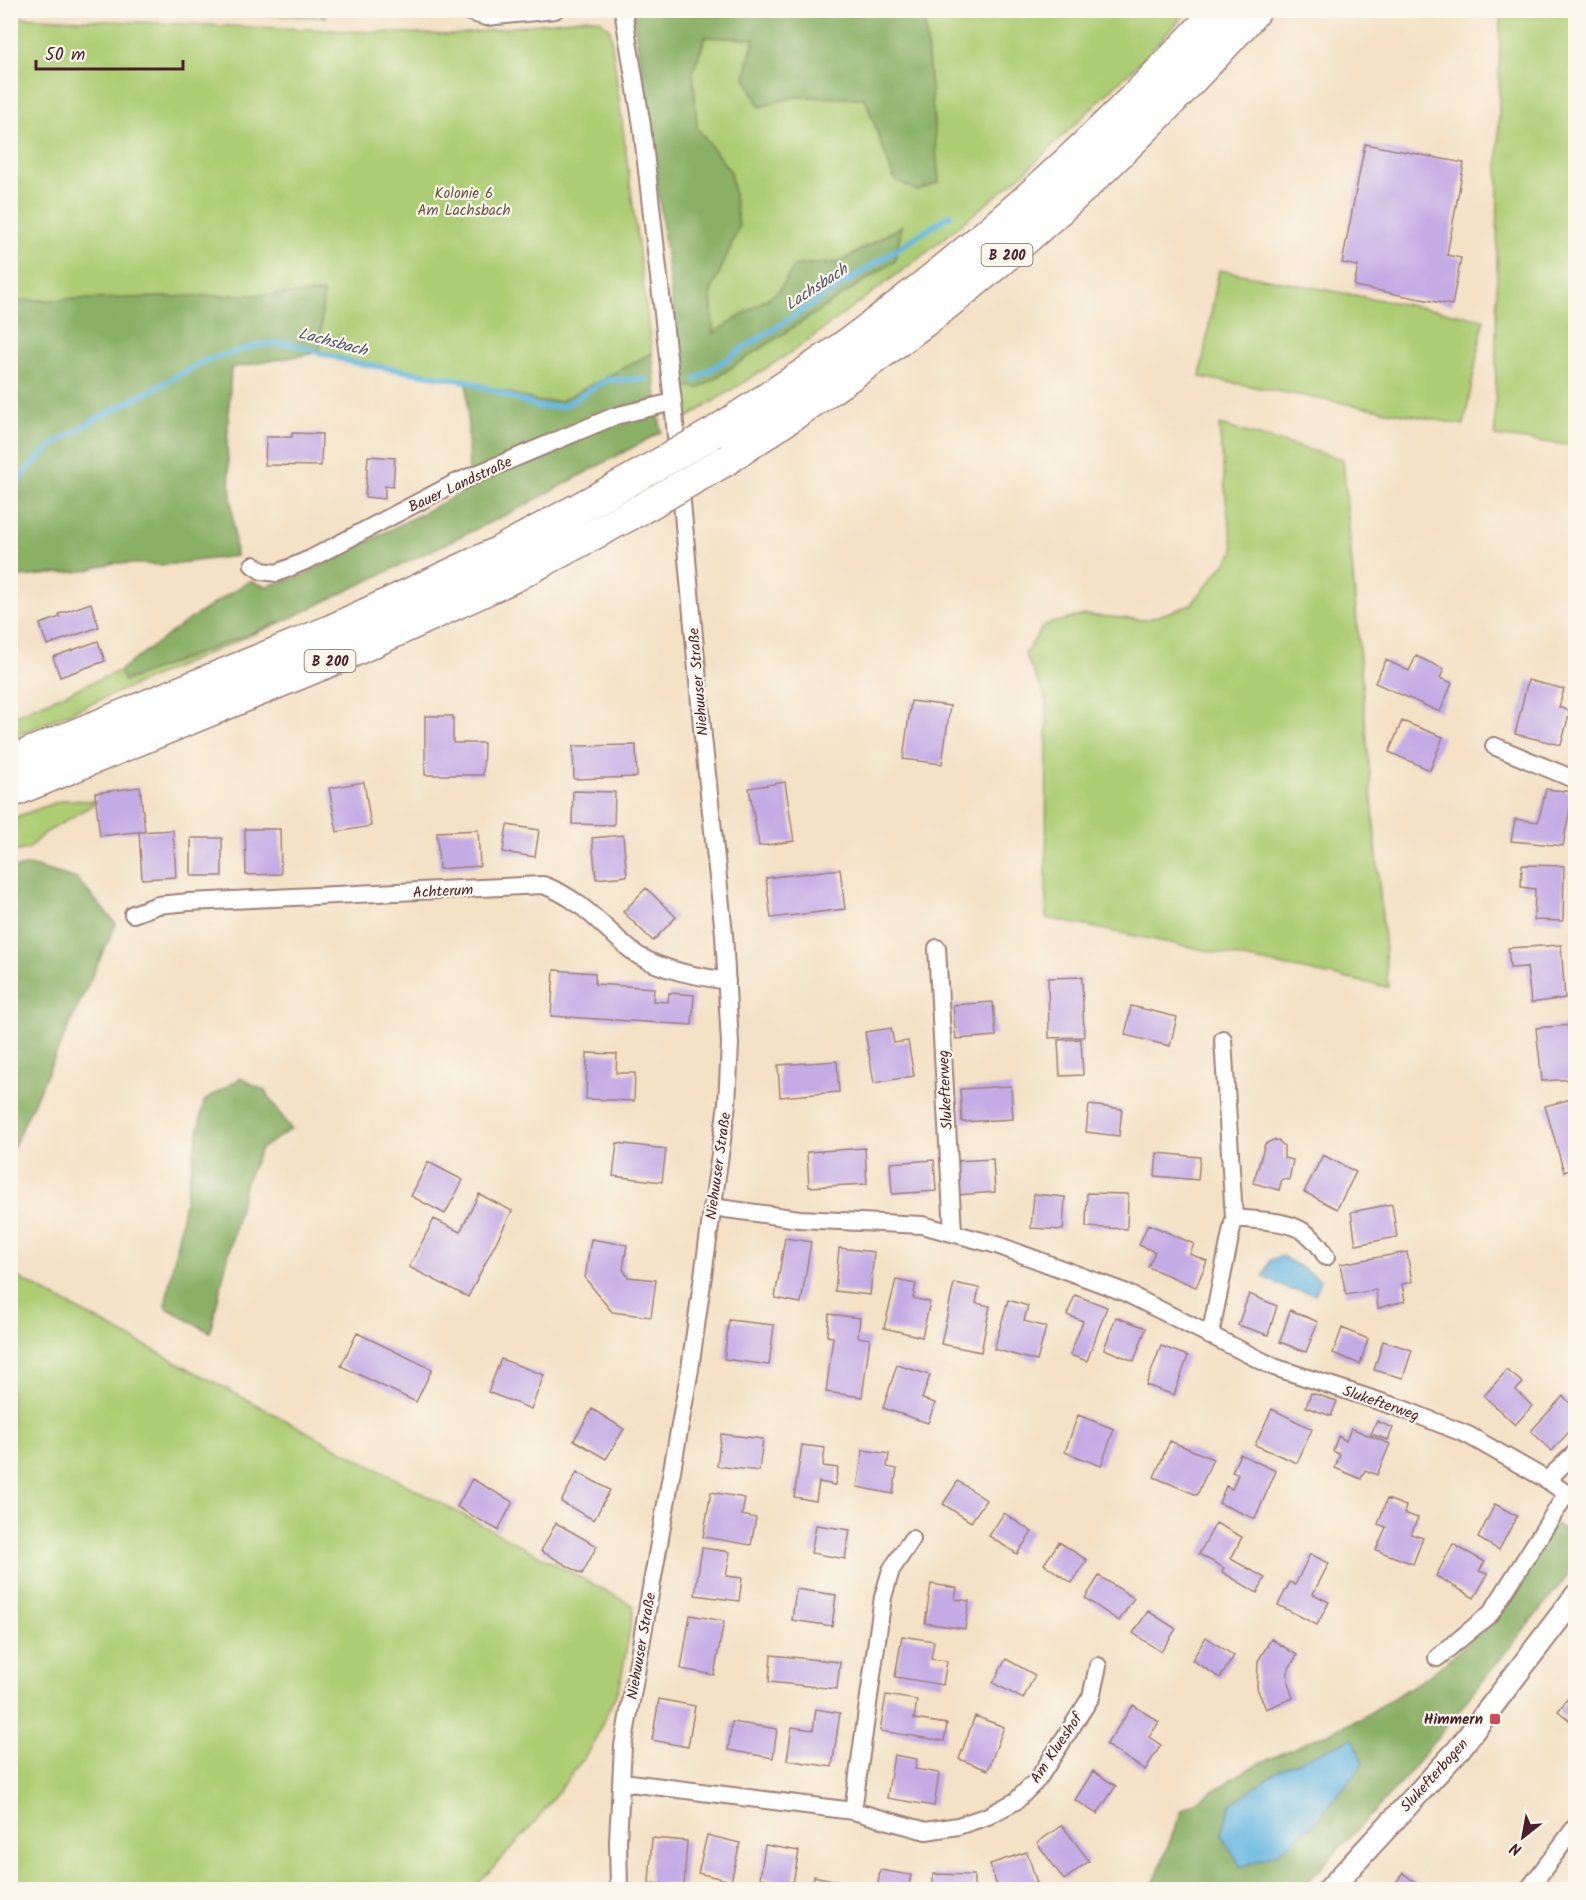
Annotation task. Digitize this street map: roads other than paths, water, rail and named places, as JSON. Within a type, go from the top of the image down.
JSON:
[{"type":"highway","name":"B 200","points":[[10,761],[329,631],[498,552],[715,432],[796,379],[886,315],[972,247],[1042,188],[1118,114],[1218,10]]},
{"type":"highway","name":"B 200","points":[[10,793],[341,657],[514,577],[725,461],[815,401],[905,336],[993,267],[1062,207],[1158,116],[1256,10]]},
{"type":"street","points":[[463,10],[486,17],[555,10]]},
{"type":"street","points":[[623,10],[642,126],[673,402]]},
{"type":"street","name":"Niehuuser Straße","points":[[619,1890],[618,1841],[623,1746],[690,1370],[727,1104],[730,1044],[724,934],[703,737],[673,402]]},
{"type":"street","name":"Bauer Landstraße","points":[[253,565],[262,571],[277,573],[310,559],[453,484],[615,416],[673,402]]},
{"type":"street","points":[[1494,746],[1575,780]]},
{"type":"street","name":"Achterum","points":[[134,914],[158,905],[189,902],[418,893],[543,885],[562,892],[579,904],[637,955],[656,964],[688,974],[727,981]]},
{"type":"street","name":"Slukefterweg","points":[[937,948],[953,1232]]},
{"type":"street","points":[[1210,1336],[1234,1218],[1223,1039]]},
{"type":"street","name":"Slukefterweg","points":[[712,1207],[799,1219],[922,1225],[997,1245],[1124,1292],[1274,1367],[1403,1409],[1468,1435],[1547,1480],[1571,1497],[1491,1613],[1437,1658]]},
{"type":"street","points":[[1234,1218],[1289,1224],[1306,1231],[1319,1242],[1326,1257]]},
{"type":"street","points":[[1547,1480],[1575,1452]]},
{"type":"street","points":[[854,1811],[883,1597],[891,1570],[912,1539]]},
{"type":"street","name":"Slukefterbogen","points":[[1329,1890],[1459,1749],[1575,1596]]},
{"type":"street","name":"Am Klueshof","points":[[622,1782],[854,1811],[926,1831],[958,1826],[988,1816],[1016,1801],[1038,1779],[1090,1697],[1098,1666]]},
{"type":"street","points":[[1528,1890],[1575,1826]]},
{"type":"water","points":[[1282,1256],[1321,1280],[1315,1294],[1288,1289],[1263,1277],[1270,1260]]},
{"type":"water","points":[[1353,1738],[1363,1763],[1317,1821],[1277,1853],[1241,1867],[1221,1834],[1231,1804],[1279,1770]]},
{"type":"waterway","name":"Lachsbach","points":[[696,379],[950,215]]},
{"type":"waterway","name":"Lachsbach","points":[[10,492],[26,471],[50,447],[99,417],[202,362],[258,345],[289,343],[351,362],[467,381],[539,407],[564,406],[606,380],[645,379]]},
{"type":"place","name":"Himmern","points":[[1495,1719]]},
{"type":"park label","name":"Kolonie 6 Am Lachsbach","points":[[464,202]]}]
